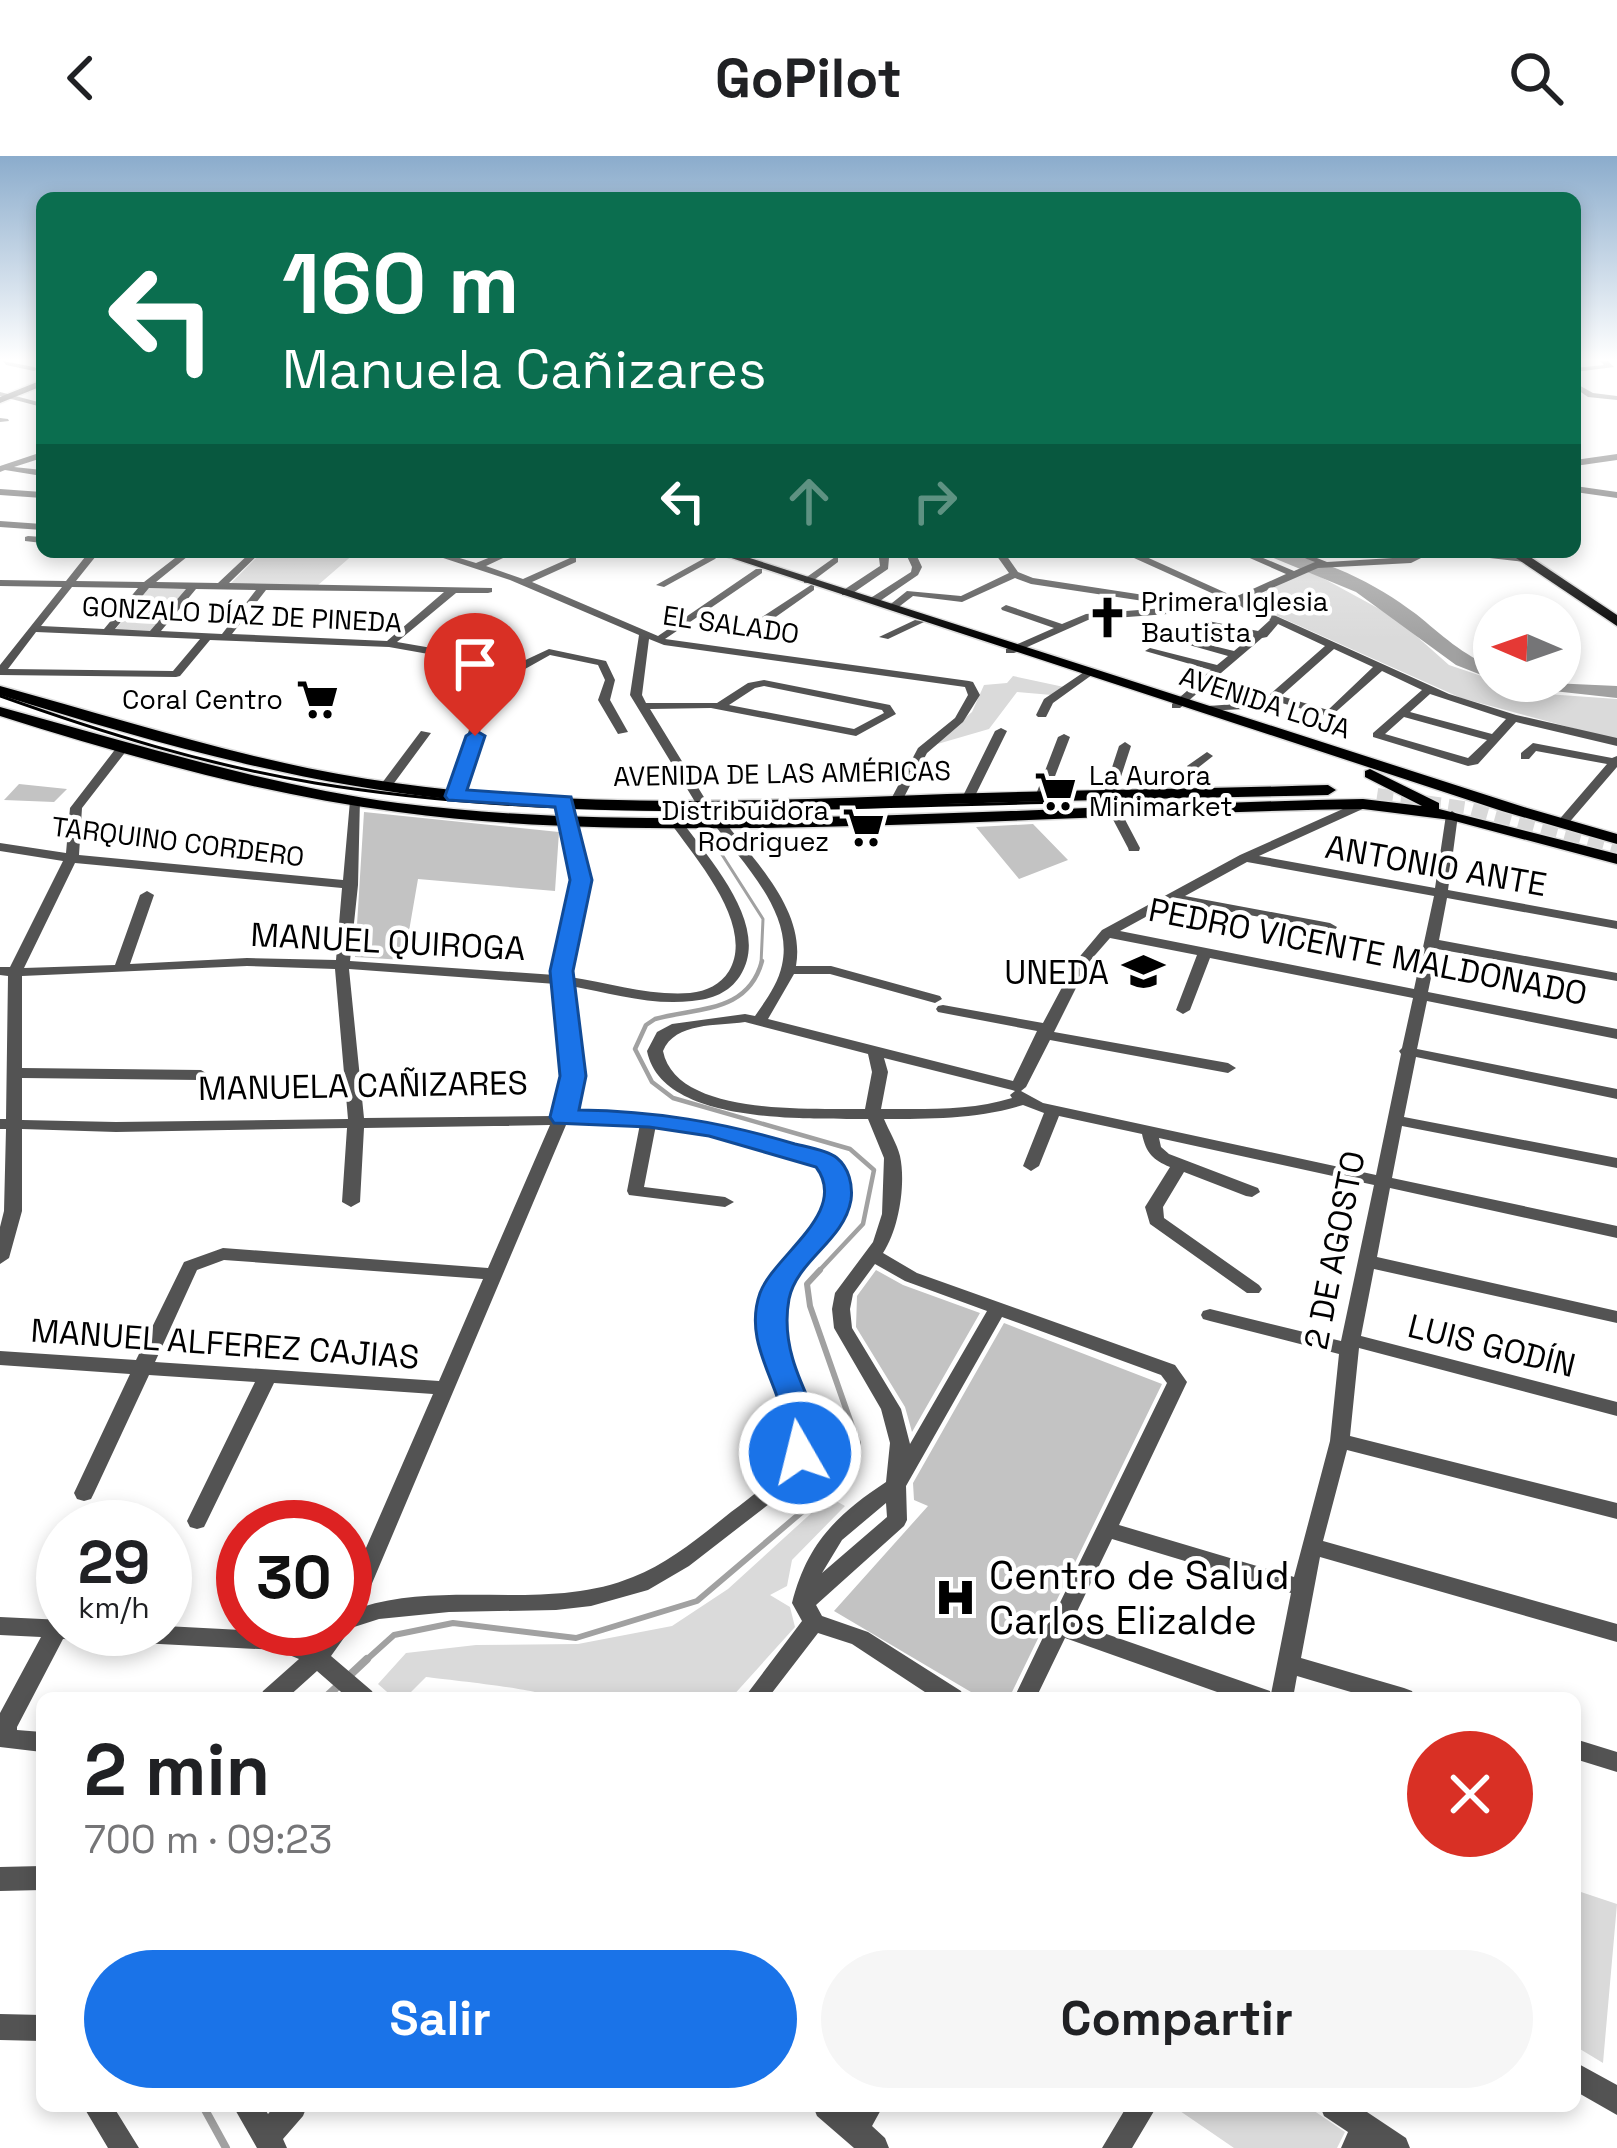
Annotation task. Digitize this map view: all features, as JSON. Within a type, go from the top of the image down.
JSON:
[{"type":"highway","points":[[1529,558],[1617,622]]},
{"type":"highway","points":[[1531,558],[1617,608]]},
{"type":"main road","name":"AVENIDA LOJA","points":[[722,558],[892,607],[1180,703],[1461,812]]},
{"type":"main road","name":"AVENIDA LOJA","points":[[723,558],[1014,649]]},
{"type":"main road","name":"AVENIDA DE LAS AMÉRICAS","points":[[0,690],[135,734],[277,768],[567,810]]},
{"type":"main road","name":"AVENIDA LOJA","points":[[1180,703],[1521,811]]},
{"type":"main road","name":"AVENIDA DE LAS AMÉRICAS","points":[[0,711],[121,750],[356,801],[675,817],[1041,796],[1111,803],[1268,806],[1373,800]]},
{"type":"main road","points":[[1346,764],[1358,776],[1354,788],[1346,790]]},
{"type":"main road","name":"AVENIDA DE LAS AMÉRICAS","points":[[1071,812],[1145,795],[1346,790],[1521,811],[1617,840]]},
{"type":"main road","name":"AVENIDA DE LAS AMÉRICAS","points":[[1145,795],[1373,800],[1461,812],[1617,860]]},
{"type":"main road","name":"AVENIDA DE LAS AMÉRICAS","points":[[708,814],[1071,812],[1276,800],[1373,800]]},
{"type":"main road","points":[[1461,812],[1617,840]]},
{"type":"street","points":[[1,469],[36,457]]},
{"type":"street","points":[[1,469],[36,472]]},
{"type":"street","points":[[1581,480],[1617,495]]},
{"type":"street","points":[[3,494],[36,495]]},
{"type":"street","points":[[0,524],[36,527]]},
{"type":"street","points":[[28,539],[36,540]]},
{"type":"street","points":[[0,672],[88,558]]},
{"type":"street","points":[[106,633],[146,585],[181,558]]},
{"type":"street","points":[[221,586],[250,558]]},
{"type":"street","name":"EL SALADO","points":[[448,558],[523,583],[644,636],[694,648],[969,684],[974,695],[961,718],[925,747],[896,801]]},
{"type":"street","points":[[476,567],[497,558]]},
{"type":"street","points":[[661,585],[704,558]]},
{"type":"street","points":[[846,593],[885,567],[884,558]]},
{"type":"street","points":[[872,601],[915,573],[913,558]]},
{"type":"street","points":[[1004,558],[1016,574],[1062,589],[1165,601],[1192,610]]},
{"type":"street","points":[[1145,558],[1429,689],[1513,718],[1617,742]]},
{"type":"street","points":[[1258,558],[1295,571]]},
{"type":"street","points":[[1306,558],[1320,564]]},
{"type":"street","points":[[1014,649],[1059,626],[1106,613],[1192,610],[1237,602],[1295,571],[1320,564],[1411,558]]},
{"type":"street","points":[[523,583],[573,560]]},
{"type":"street","points":[[766,619],[836,560]]},
{"type":"street","points":[[663,635],[759,571]]},
{"type":"street","points":[[892,607],[911,593],[962,599],[1016,574]]},
{"type":"street","points":[[0,584],[488,590]]},
{"type":"street","points":[[152,635],[193,586]]},
{"type":"street","points":[[224,638],[264,586]]},
{"type":"street","points":[[388,644],[453,590]]},
{"type":"street","points":[[1006,608],[1059,626]]},
{"type":"street","points":[[1180,703],[1277,620]]},
{"type":"street","points":[[884,637],[919,622]]},
{"type":"street","points":[[1212,623],[1263,635]]},
{"type":"street","name":"GONZALO DÍAZ DE PINEDA","points":[[32,629],[388,644],[521,668]]},
{"type":"street","points":[[644,636],[636,695],[708,814],[787,922],[792,938],[788,970],[760,1021]]},
{"type":"street","points":[[0,672],[176,674],[207,637]]},
{"type":"street","points":[[1173,639],[1237,656]]},
{"type":"street","points":[[1179,659],[1197,645]]},
{"type":"street","points":[[1268,701],[1331,646]]},
{"type":"street","points":[[455,796],[484,700],[521,668],[549,652],[602,663],[610,680],[604,700],[622,732]]},
{"type":"street","points":[[1150,652],[1218,669]]},
{"type":"street","points":[[1209,709],[1268,701],[1336,715],[1379,668]]},
{"type":"street","points":[[1042,715],[1048,701],[1088,674]]},
{"type":"street","points":[[643,706],[720,706],[850,733],[861,732],[890,713],[886,707],[752,685],[720,706]]},
{"type":"street","points":[[1429,689],[1378,735],[1458,762],[1474,760],[1513,718]]},
{"type":"street","points":[[1268,701],[1279,732]]},
{"type":"street","points":[[1402,713],[1494,738]]},
{"type":"street","points":[[968,798],[1001,731]]},
{"type":"street","points":[[385,787],[424,734]]},
{"type":"street","points":[[1041,796],[1064,737]]},
{"type":"street","points":[[1125,746],[1111,803],[1134,848]]},
{"type":"street","points":[[1525,756],[1539,746],[1616,761],[1563,822]]},
{"type":"street","points":[[2,1247],[13,1211],[8,1124],[16,1072],[8,971],[73,856],[76,808],[121,750]]},
{"type":"street","points":[[1207,756],[1193,766],[1207,792]]},
{"type":"street","points":[[1373,800],[1245,858],[1107,933],[1083,961],[1044,1031],[1020,1093],[988,1110],[789,1112],[697,1097],[664,1076],[656,1059],[658,1040],[677,1027],[731,1018],[760,1021],[1020,1093],[1053,1111],[1617,1232]]},
{"type":"street","points":[[351,1202],[356,1120],[341,968],[356,801]]},
{"type":"street","points":[[1268,806],[1306,808],[1320,818],[1315,826]]},
{"type":"street","points":[[372,1559],[564,1117],[573,1076],[562,980],[581,880],[567,810]]},
{"type":"street","name":"2 DE AGOSTO","points":[[1283,1692],[1311,1546],[1340,1441],[1350,1345],[1418,994],[1461,812]]},
{"type":"street","name":"MANUEL QUIROGA","points":[[8,971],[249,962],[562,980],[683,997],[711,994],[733,978],[742,957],[742,929],[675,817]]},
{"type":"street","name":"TARQUINO CORDERO","points":[[0,847],[89,861],[351,885]]},
{"type":"street","name":"ANTONIO ANTE","points":[[1245,858],[1617,925]]},
{"type":"street","points":[[122,966],[146,895]]},
{"type":"street","points":[[1172,898],[1330,927]]},
{"type":"street","name":"PEDRO VICENTE MALDONADO","points":[[1107,933],[1617,1034]]},
{"type":"street","points":[[1430,944],[1617,977]]},
{"type":"street","points":[[1183,1010],[1204,954]]},
{"type":"street","points":[[788,970],[831,970],[1044,1031],[1228,1068]]},
{"type":"street","points":[[759,1692],[808,1612],[896,1520],[900,1443],[891,1409],[843,1328],[844,1293],[889,1225],[894,1183],[890,1147],[874,1113],[880,1072],[875,1050]]},
{"type":"street","points":[[1407,1051],[1617,1094]]},
{"type":"street","points":[[16,1072],[201,1075]]},
{"type":"street","points":[[1031,1166],[1053,1111]]},
{"type":"street","points":[[649,1119],[635,1192],[725,1202]]},
{"type":"street","name":"MANUELA CAÑIZARES","points":[[8,1124],[649,1119],[712,1128],[825,1161],[836,1174],[838,1196],[830,1223],[785,1274],[774,1295],[771,1336],[776,1362],[805,1429],[800,1453],[748,1510],[649,1581],[581,1598],[417,1605],[372,1615]]},
{"type":"street","points":[[1397,1120],[1617,1163]]},
{"type":"street","points":[[1150,1132],[1155,1151],[1252,1192]]},
{"type":"street","points":[[1180,1164],[1154,1208],[1156,1220],[1253,1289]]},
{"type":"street","points":[[872,1254],[911,1277],[1168,1370],[1177,1382],[1028,1692]]},
{"type":"street","points":[[83,1493],[190,1266],[210,1255],[495,1274]]},
{"type":"street","points":[[1367,1262],[1617,1318]]},
{"type":"street","points":[[896,1486],[998,1308]]},
{"type":"street","name":"LUIS GODÍN","points":[[1210,1315],[1617,1409]]},
{"type":"street","name":"MANUEL ALFEREZ CAJIAS","points":[[0,1358],[446,1388]]},
{"type":"street","points":[[197,1521],[268,1376]]},
{"type":"street","points":[[1340,1441],[1617,1511]]},
{"type":"street","points":[[1106,1528],[1302,1588]]},
{"type":"street","points":[[1311,1546],[1617,1633]]},
{"type":"street","points":[[808,1612],[860,1638],[944,1692]]},
{"type":"street","points":[[0,1626],[36,1628]]},
{"type":"street","points":[[1057,1626],[1245,1692]]},
{"type":"street","points":[[192,1636],[279,1641],[323,1662],[357,1692]]},
{"type":"street","points":[[36,1741],[7,1739],[5,1726],[43,1656]]},
{"type":"street","points":[[280,1692],[326,1656]]},
{"type":"street","points":[[1288,1664],[1384,1692]]},
{"type":"street","points":[[1581,1751],[1617,1762]]},
{"type":"street","points":[[0,1879],[36,1878]]},
{"type":"street","points":[[0,2027],[36,2028]]},
{"type":"street","points":[[1581,2080],[1617,2101]]},
{"type":"street","points":[[101,2112],[125,2148]]},
{"type":"street","points":[[251,2112],[270,2142],[288,2112]]},
{"type":"street","points":[[837,2112],[865,2128]]},
{"type":"street","points":[[1116,2148],[1139,2112]]},
{"type":"street","points":[[1339,2112],[1360,2138],[1396,2148]]},
{"type":"shaded area","points":[[256,558],[349,558],[317,586],[230,584]]},
{"type":"shaded area","points":[[1308,570],[1396,618],[1449,665],[1473,673],[1473,701],[1461,698],[1246,602]]},
{"type":"shaded area","points":[[149,588],[187,589],[151,633],[114,631]]},
{"type":"shaded area","points":[[1013,676],[1064,687],[1052,695],[1017,692],[989,729],[934,745],[972,712],[984,685],[1007,683]]},
{"type":"shaded area","points":[[1617,699],[1617,740],[1476,702]]},
{"type":"shaded area","points":[[829,1497],[845,1506],[792,1560],[787,1586],[770,1595],[790,1607],[795,1627],[736,1692],[532,1692],[426,1677],[411,1692],[387,1692],[378,1684],[406,1653],[476,1645],[578,1644],[672,1626],[728,1589]]},
{"type":"shaded area","points":[[1581,1892],[1617,1904],[1603,2063],[1581,2050]]},
{"type":"shaded area","points":[[1181,2112],[1316,2112],[1345,2132],[1337,2148],[1234,2148]]},
{"type":"building","points":[[19,784],[67,789],[54,802],[4,800]]},
{"type":"building","points":[[364,812],[559,832],[555,891],[418,879],[404,960],[355,957]]},
{"type":"building","points":[[1033,824],[1068,860],[1019,879],[976,827]]},
{"type":"building","points":[[876,1270],[980,1313],[912,1432],[905,1407],[856,1327],[857,1296]]},
{"type":"building","points":[[1004,1323],[1162,1384],[1012,1692],[971,1692],[834,1611],[928,1506],[914,1500],[913,1483]]},
{"type":"waterway","points":[[1286,558],[1391,605],[1473,666]]},
{"type":"waterway","points":[[1581,691],[1617,692]]},
{"type":"waterway","points":[[705,828],[763,919],[761,963]]},
{"type":"waterway","points":[[761,963],[746,990],[734,999],[655,1019],[646,1025],[635,1049],[652,1082],[673,1098],[850,1149],[874,1170],[863,1224],[817,1273]]},
{"type":"waterway","points":[[364,1662],[394,1635],[453,1623],[576,1638],[697,1601],[843,1477],[858,1443],[810,1306],[807,1284],[820,1270]]},
{"type":"waterway","points":[[351,1674],[367,1659]]},
{"type":"waterway","points":[[332,1692],[338,1686]]},
{"type":"waterway","points":[[206,2112],[226,2148]]},
{"type":"tunnel","points":[[1377,796],[1470,810],[1617,851]]},
{"type":"tram line","points":[[0,696],[195,757],[275,776],[408,796],[690,810],[1067,802]]},
{"type":"place","name":"Primera Iglesia Bautista","points":[[1107,618]]},
{"type":"place","name":"Coral Centro","points":[[317,700]]},
{"type":"place","name":"La Aurora Minimarket","points":[[1055,792]]},
{"type":"place","name":"Distribuidora Rodriguez","points":[[863,827]]},
{"type":"place","name":"UNEDA","points":[[1143,972]]},
{"type":"place","name":"Centro de Salud Carlos Elizalde","points":[[955,1597]]},
{"type":"route","points":[[475,736],[455,796],[564,801],[569,819],[581,880],[562,971],[573,1076],[564,1117],[649,1119],[712,1128],[825,1161],[836,1174],[838,1196],[830,1223],[785,1274],[774,1295],[771,1336],[776,1362],[805,1429],[800,1453]]}]
